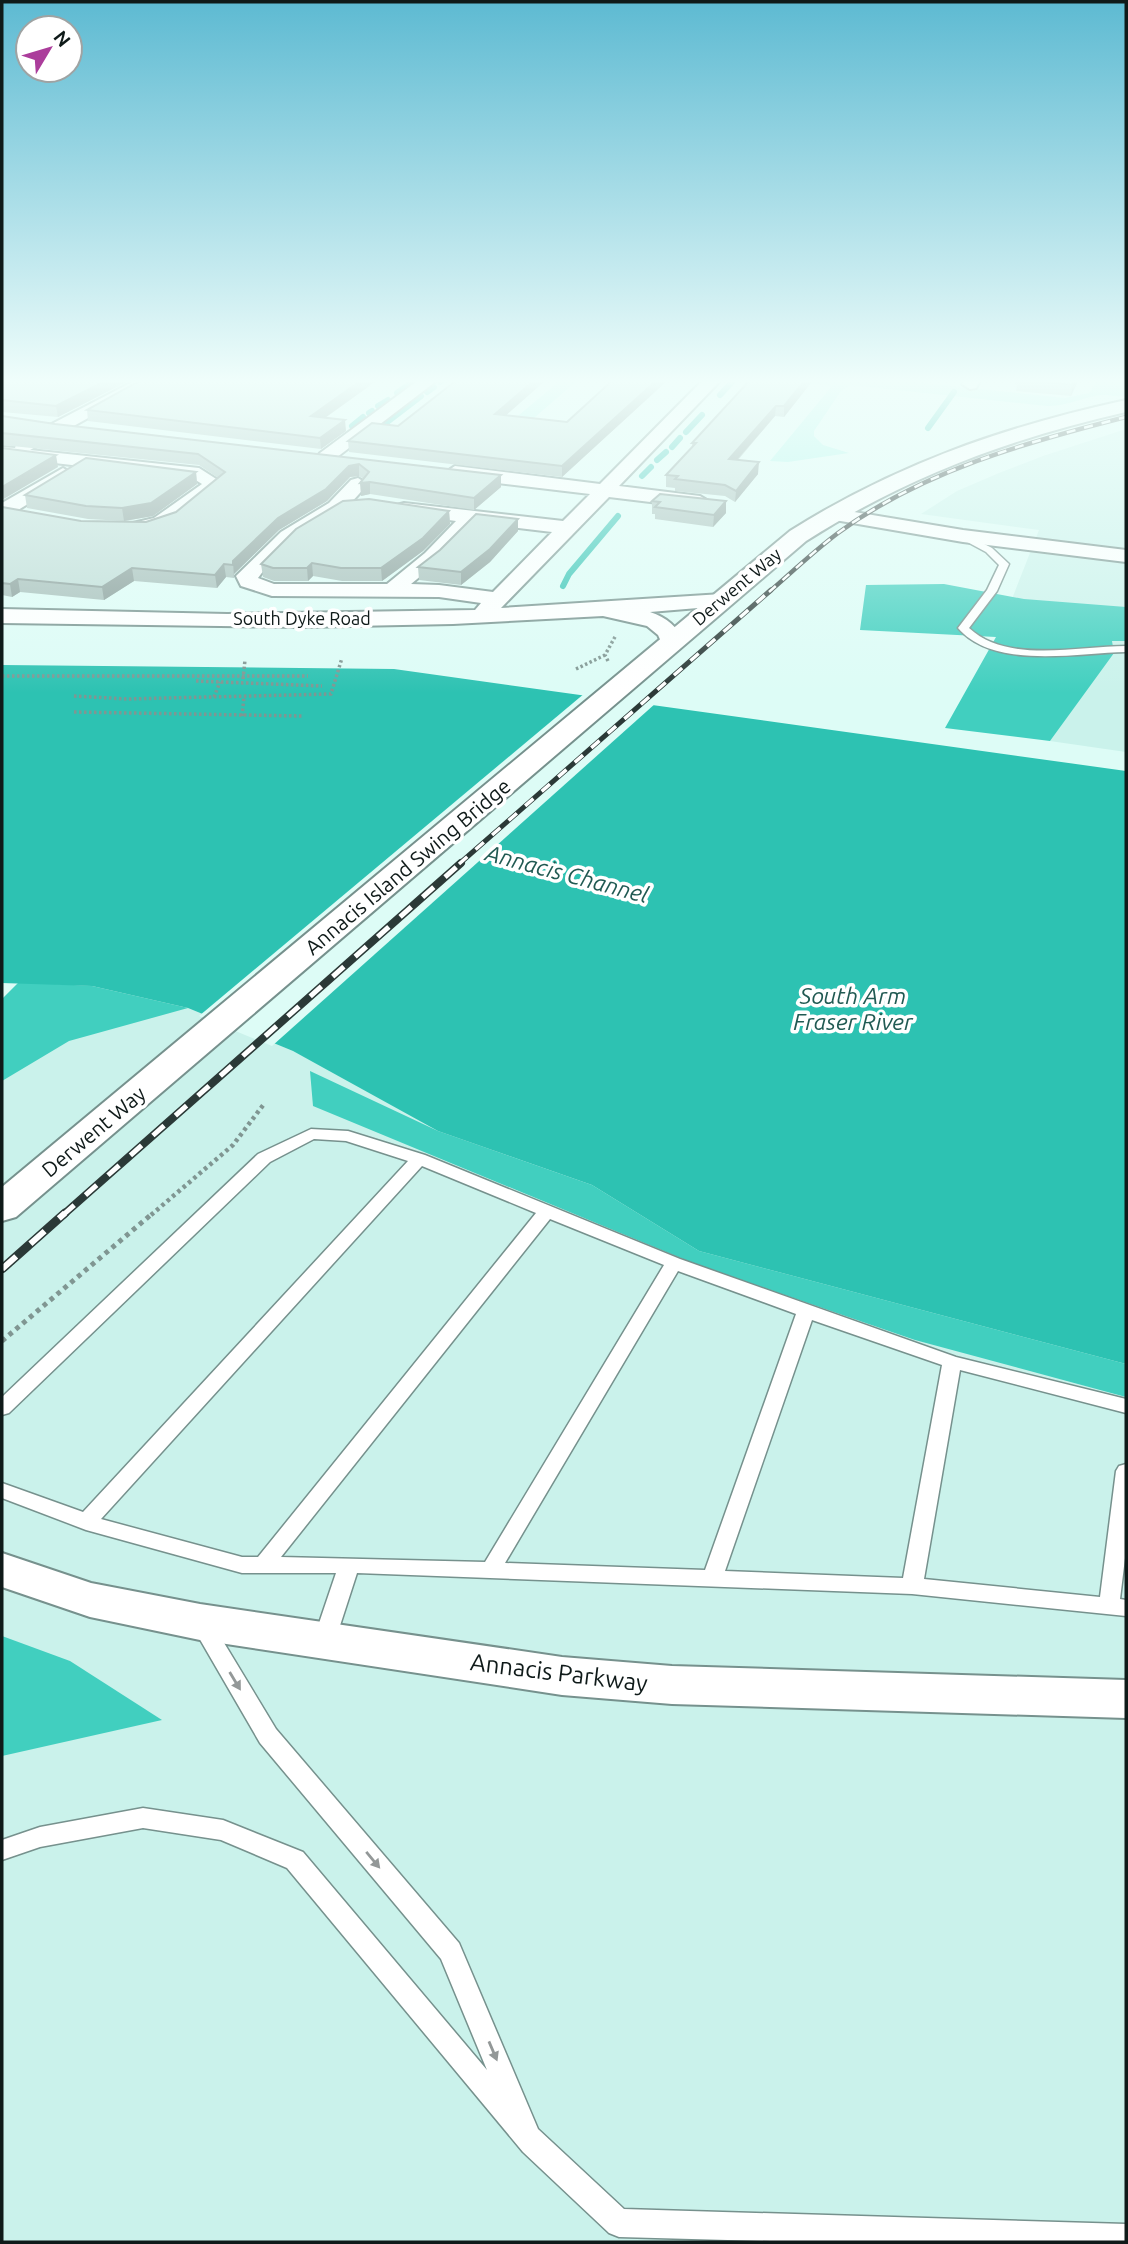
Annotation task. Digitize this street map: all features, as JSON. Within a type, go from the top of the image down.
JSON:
[{"type":"main road","name":"Derwent Way","points":[[615,666],[671,643],[798,536],[830,514],[887,484]]},
{"type":"main road","name":"Annacis Island Swing Bridge","points":[[186,1055],[615,666]]},
{"type":"main road","name":"Derwent Way","points":[[2,1208],[186,1055]]},
{"type":"street","points":[[2,511],[47,484]]},
{"type":"street","points":[[118,528],[148,527],[162,522],[215,484]]},
{"type":"street","points":[[358,484],[337,506],[288,536],[247,576],[248,582],[272,590],[439,590],[497,599]]},
{"type":"street","points":[[552,484],[723,505]]},
{"type":"street","points":[[478,618],[611,484]]},
{"type":"street","points":[[337,506],[380,504],[470,518],[568,528]]},
{"type":"street","points":[[2,511],[28,516]]},
{"type":"street","points":[[830,514],[963,536],[1126,556]]},
{"type":"street","points":[[390,590],[432,558],[470,518]]},
{"type":"street","name":"South Dyke Road","points":[[2,617],[98,620],[478,618],[722,600]]},
{"type":"street","name":"South Dyke Road","points":[[603,609],[654,622],[671,635],[671,643]]},
{"type":"street","name":"Annacis Parkway","points":[[2,1570],[90,1600],[200,1622],[562,1676],[672,1685],[1126,1699]]},
{"type":"lane","points":[[963,536],[989,550],[1004,564],[992,591],[963,628],[971,639],[1008,651],[1126,649]]},
{"type":"lane","points":[[2,1408],[264,1158],[311,1134],[348,1136],[419,1159],[674,1263],[952,1362],[1126,1406]]},
{"type":"lane","points":[[86,1522],[419,1159]]},
{"type":"lane","points":[[262,1565],[546,1212]]},
{"type":"lane","points":[[490,1571],[674,1263]]},
{"type":"lane","points":[[712,1579],[806,1311]]},
{"type":"lane","points":[[912,1586],[952,1362]]},
{"type":"lane","points":[[2,1490],[86,1522],[242,1565],[349,1565],[912,1586],[1118,1607],[1126,1471]]},
{"type":"lane","points":[[324,1641],[349,1565]]},
{"type":"lane","points":[[200,1622],[268,1736],[450,1951],[532,2143]]},
{"type":"lane","points":[[2,1850],[40,1837],[143,1818],[223,1830],[295,1860],[532,2143],[619,2223],[870,2236],[1126,2238]]},
{"type":"path","points":[[576,669],[615,666],[617,628]]},
{"type":"path","points":[[74,696],[127,699],[331,695],[342,658]]},
{"type":"path","points":[[241,682],[245,660]]},
{"type":"path","points":[[2,676],[308,676]]},
{"type":"path","points":[[196,681],[322,686]]},
{"type":"path","points":[[214,697],[220,682]]},
{"type":"path","points":[[242,716],[244,696]]},
{"type":"path","points":[[74,712],[302,716]]},
{"type":"path","points":[[2,1341],[233,1145],[264,1104]]},
{"type":"shaded area","points":[[974,484],[1126,484],[1126,752],[1050,741],[1113,653],[997,637],[1039,530],[921,514],[957,491]]},
{"type":"shaded area","points":[[944,584],[1024,599],[1126,607],[1126,641],[1112,641],[1114,653],[1050,741],[945,728],[996,637],[860,630],[866,585]]},
{"type":"shaded area","points":[[19,982],[92,986],[188,1008],[293,1051],[699,1251],[1126,1364],[1126,2242],[2,2242],[2,999]]},
{"type":"shaded area","points":[[19,982],[92,986],[188,1008],[69,1041],[2,1081],[2,999]]},
{"type":"shaded area","points":[[310,1071],[438,1131],[592,1185],[699,1251],[1126,1364],[1126,1397],[915,1340],[700,1266],[313,1106]]},
{"type":"shaded area","points":[[2,1636],[70,1661],[162,1720],[2,1756]]},
{"type":"water","name":"South Arm Fraser River","points":[[2,665],[394,669],[1126,771],[1126,1364],[699,1251],[592,1185],[438,1131],[293,1051],[188,1008],[92,986],[2,983]]},
{"type":"pier","points":[[585,693],[656,703],[272,1046],[199,1016]]},
{"type":"building","points":[[44,484],[179,484],[151,503],[122,508],[86,506],[25,495]]},
{"type":"building","points":[[211,484],[331,484],[278,518],[233,561],[233,565],[224,564],[215,575],[132,568],[102,587],[18,579],[10,584],[2,583],[2,507],[81,521],[146,522],[176,512]]},
{"type":"building","points":[[381,484],[491,484],[474,498]]},
{"type":"building","points":[[714,484],[742,484],[736,491],[725,485]]},
{"type":"building","points":[[660,494],[726,501],[714,515],[655,507],[660,502],[652,501]]},
{"type":"building","points":[[369,499],[449,511],[423,538],[381,568],[341,568],[312,563],[307,568],[273,568],[261,564],[296,529],[343,501]]},
{"type":"building","points":[[476,514],[518,519],[490,549],[461,572],[418,567],[440,550]]},
{"type":"waterway","points":[[563,586],[569,574],[618,516]]},
{"type":"railway","points":[[769,592],[838,533],[870,511],[923,484]]},
{"type":"railway","points":[[459,864],[771,590]]},
{"type":"railway","points":[[63,1215],[461,863]]},
{"type":"railway","points":[[2,1269],[65,1213]]},
{"type":"water label","name":"Annacis Channel","points":[[567,874]]}]
